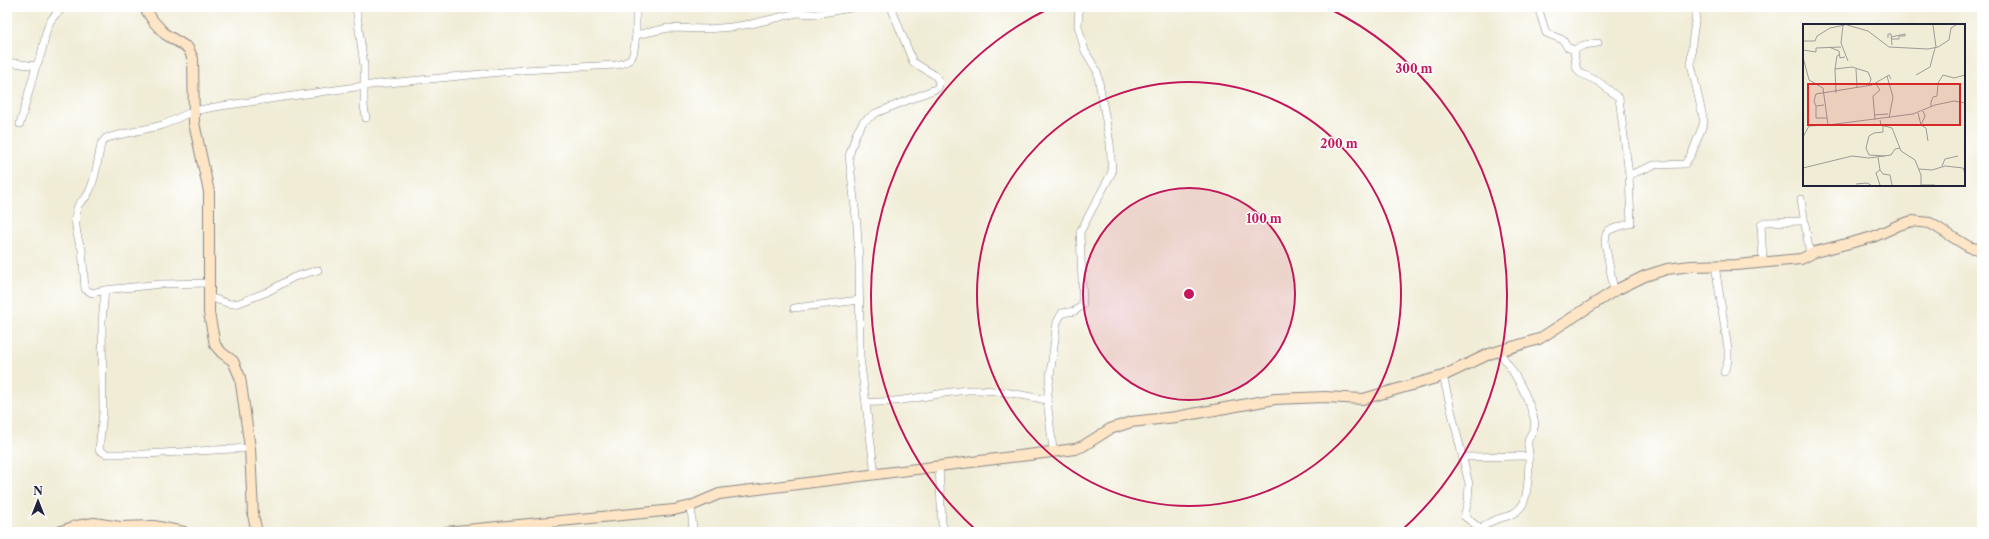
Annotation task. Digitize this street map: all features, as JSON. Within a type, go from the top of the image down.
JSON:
[{"type":"street","points":[[20,124],[36,66],[43,50],[46,30],[52,16],[65,7]]},
{"type":"street","points":[[144,7],[159,28],[173,39],[186,45],[192,53],[194,70],[193,112],[197,142],[209,192],[209,313],[214,342],[222,353],[233,360],[239,371],[250,448],[253,515],[257,532]]},
{"type":"street","points":[[356,7],[362,42],[365,86],[364,106],[366,118]]},
{"type":"street","points":[[209,283],[161,284],[105,290],[92,293],[85,289],[82,250],[79,244],[76,225],[77,209],[79,203],[85,200],[89,192],[101,144],[106,138],[163,125],[193,112],[221,106],[365,86],[523,70],[628,63],[633,58],[636,35],[636,7]]},
{"type":"street","points":[[636,35],[668,28],[708,29],[751,24],[797,10],[816,14],[856,7]]},
{"type":"street","points":[[875,475],[860,357],[860,300],[857,225],[849,168],[851,146],[856,134],[869,117],[876,112],[927,93],[938,88],[939,85],[936,76],[913,62],[891,7]]},
{"type":"street","points":[[1053,450],[1047,400],[1059,317],[1062,313],[1080,308],[1083,304],[1080,232],[1112,172],[1110,142],[1097,71],[1085,51],[1078,26],[1079,7]]},
{"type":"street","points":[[1538,7],[1546,32],[1563,40],[1567,47],[1574,50],[1584,45],[1598,43]]},
{"type":"street","points":[[1629,175],[1654,165],[1685,164],[1692,153],[1703,127],[1704,119],[1691,64],[1693,31],[1697,7]]},
{"type":"street","points":[[1574,50],[1576,67],[1580,73],[1599,82],[1619,98],[1629,175],[1631,223],[1610,230],[1606,234],[1605,242],[1614,291]]},
{"type":"street","points":[[7,62],[36,66]]},
{"type":"street","points":[[1800,199],[1810,255]]},
{"type":"street","points":[[1763,262],[1761,224],[1765,222],[1803,220]]},
{"type":"street","points":[[446,532],[674,510],[691,506],[719,494],[1078,448],[1102,433],[1131,422],[1176,417],[1275,399],[1325,397],[1362,399],[1443,376],[1499,351],[1539,339],[1614,291],[1645,276],[1667,269],[1801,259],[1832,246],[1872,237],[1912,221],[1930,224],[1969,247],[1982,250]]},
{"type":"street","points":[[1715,265],[1728,349],[1728,360],[1724,372]]},
{"type":"street","points":[[209,297],[230,304],[239,303],[267,292],[294,277],[318,270]]},
{"type":"street","points":[[105,290],[102,322],[103,412],[99,445],[100,452],[106,454],[145,454],[250,448]]},
{"type":"street","points":[[794,308],[860,300]]},
{"type":"street","points":[[1443,376],[1469,484],[1468,502],[1464,516],[1477,526],[1480,532],[1488,523],[1498,518],[1511,515],[1518,511],[1524,504],[1529,456],[1528,444],[1535,430],[1535,421],[1515,375],[1499,351]]},
{"type":"street","points":[[866,402],[906,401],[952,392],[984,390],[1015,393],[1047,400]]},
{"type":"street","points":[[1463,457],[1529,456]]},
{"type":"street","points":[[939,466],[942,524],[946,532]]},
{"type":"street","points":[[691,506],[693,532]]},
{"type":"street","points":[[59,532],[76,526],[94,523],[114,526],[154,526],[184,532]]}]
